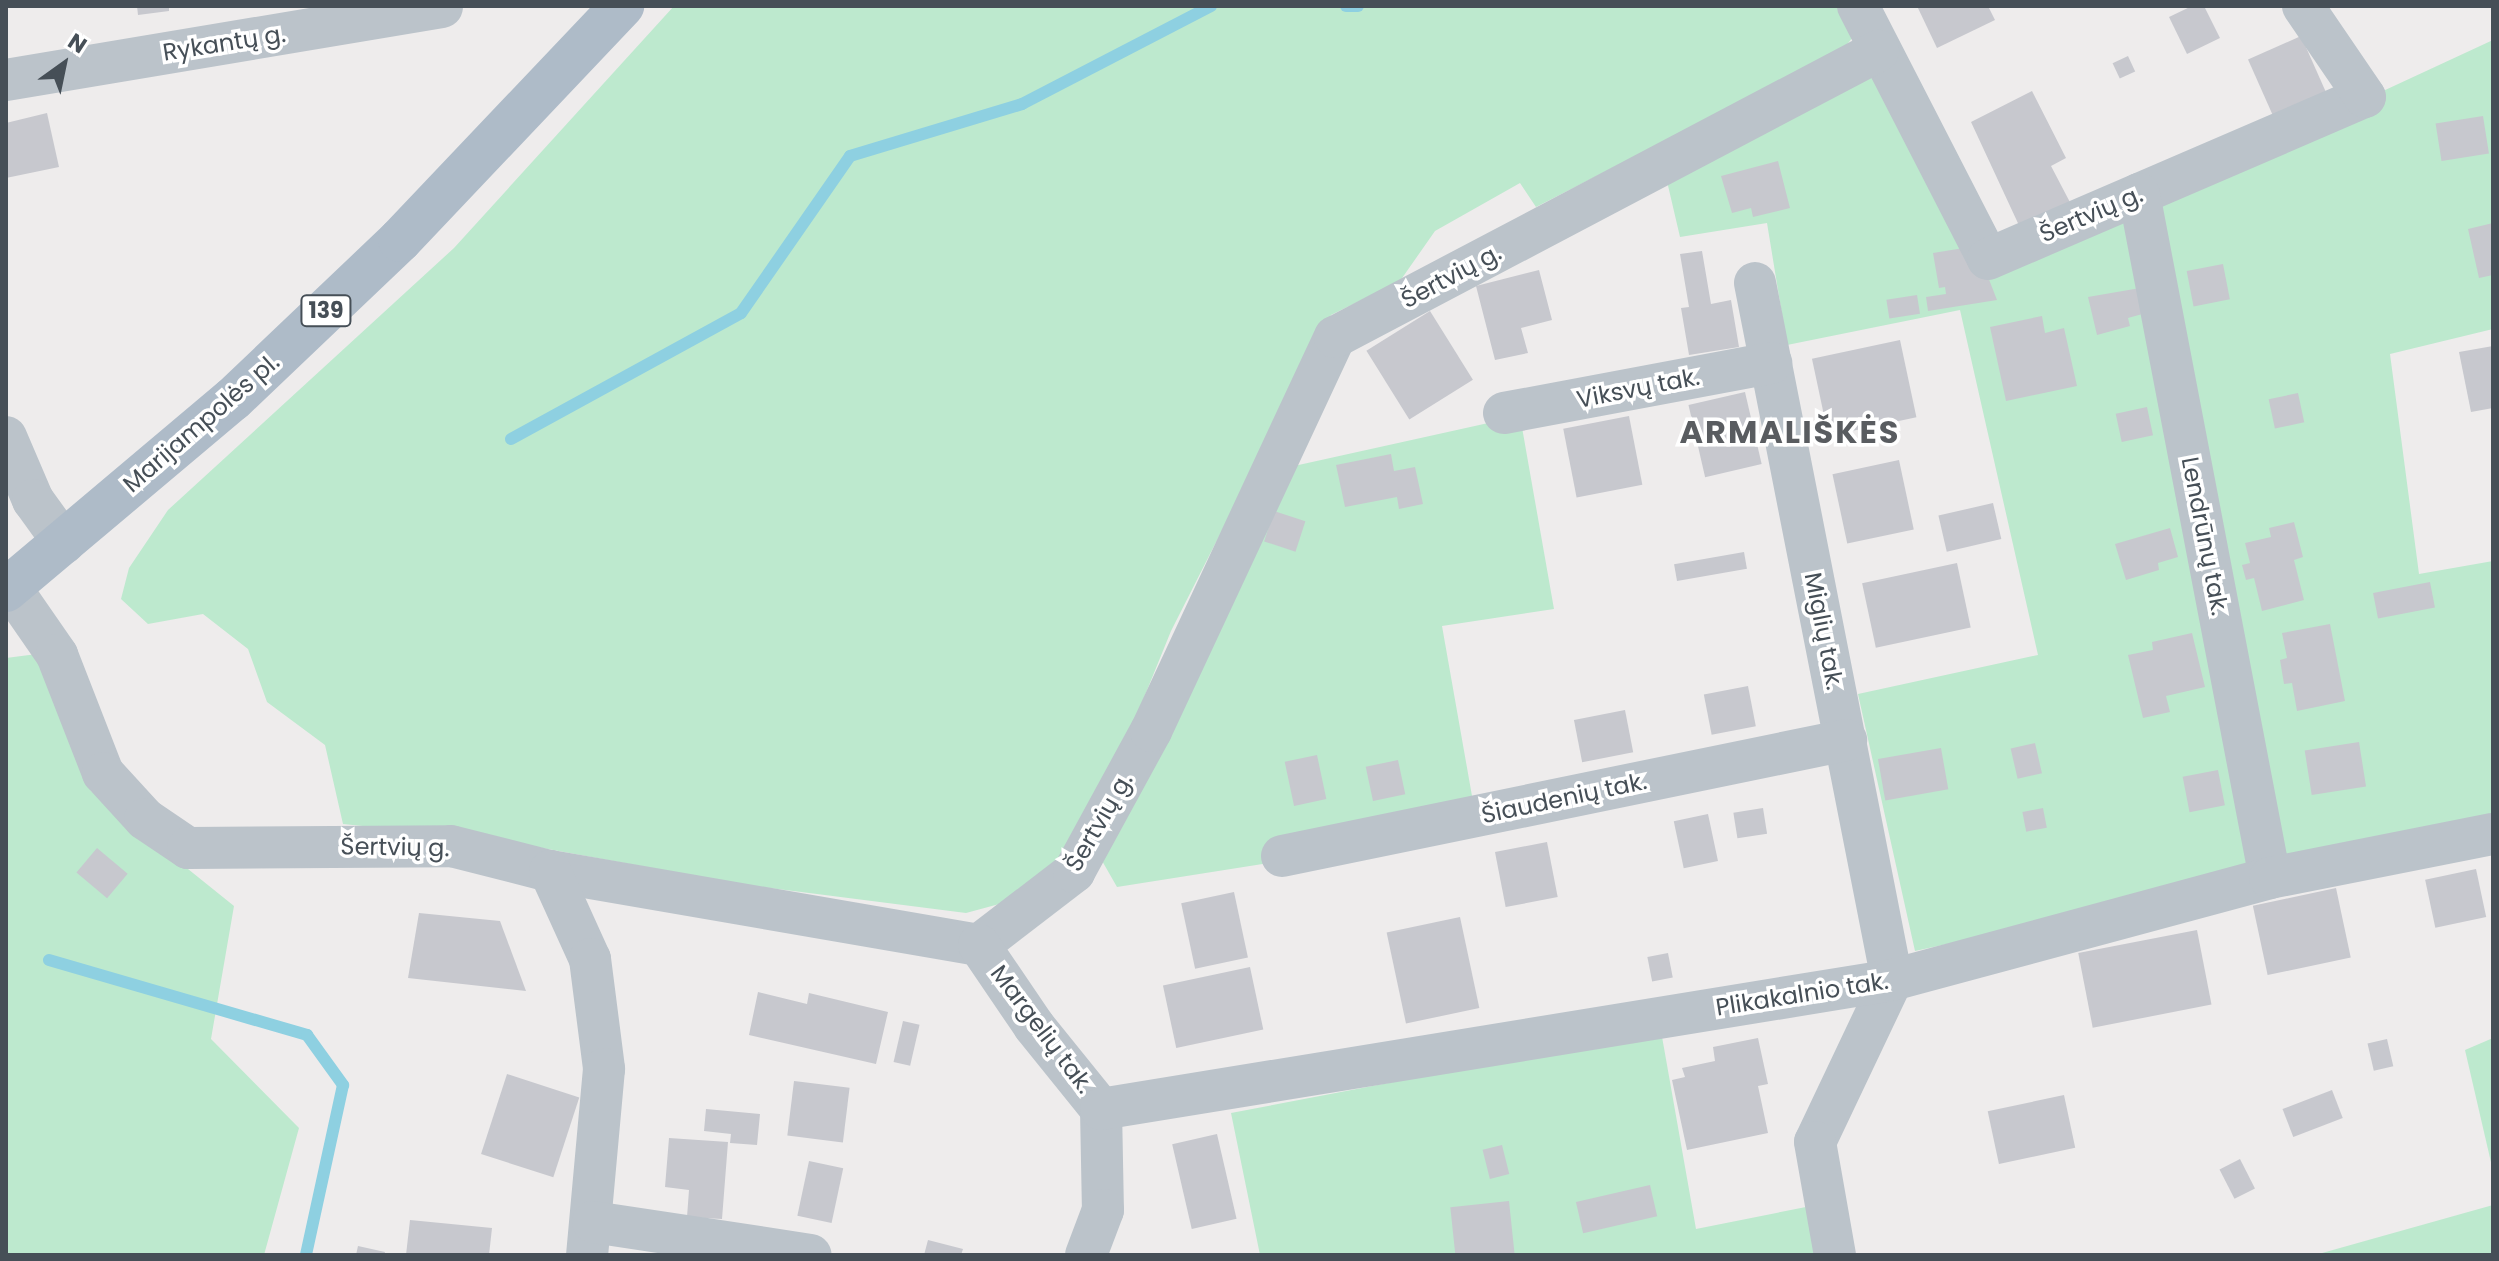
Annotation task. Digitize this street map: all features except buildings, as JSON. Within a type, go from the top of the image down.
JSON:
[{"type":"main road","name":"Marijampolės pl.","points":[[8,589],[233,399],[389,251],[622,6]]},
{"type":"street","name":"Šertvių g.","points":[[1858,6],[1878,51],[1988,259],[2365,97],[2303,6]]},
{"type":"street","name":"Rykantų g.","points":[[6,80],[442,7]]},
{"type":"street","name":"Šertvių g.","points":[[8,589],[57,655],[103,773],[145,819],[188,848],[451,846],[550,871],[979,945],[1074,872],[1151,731],[1335,337],[1878,51]]},
{"type":"street","name":"Lendrūnų tak.","points":[[2139,194],[2270,878]]},
{"type":"street","name":"Miglių tak.","points":[[1755,283],[1892,980]]},
{"type":"street","name":"Viksvų tak.","points":[[1504,413],[1771,363]]},
{"type":"street","points":[[6,437],[33,500],[64,543]]},
{"type":"street","name":"Šiaudenių tak.","points":[[1282,856],[1846,740]]},
{"type":"street","name":"Plikakalnio tak.","points":[[1101,1109],[1892,980],[2270,878],[2493,834]]},
{"type":"street","points":[[550,871],[590,959],[604,1069],[590,1238],[811,1255]]},
{"type":"street","name":"Margelių tak.","points":[[979,945],[1034,1026],[1101,1109],[1103,1210],[1086,1255]]},
{"type":"street","points":[[1835,1255],[1815,1142],[1892,980]]},
{"type":"green space","points":[[674,6],[1845,6],[1855,34],[1843,50],[1536,207],[1520,183],[1435,231],[1400,281],[1331,315],[1171,631],[1098,811],[1066,854],[1014,900],[966,913],[739,884],[499,840],[343,824],[325,745],[267,702],[248,649],[203,614],[148,624],[121,599],[129,568],[168,510],[454,248]]},
{"type":"green space","points":[[2493,40],[2493,329],[2390,354],[2419,574],[2493,561],[2493,825],[1915,951],[1858,694],[2038,655],[1960,310],[1787,345],[1767,223],[1680,237],[1666,177],[1876,66],[1988,274]]},
{"type":"green space","points":[[1520,416],[1554,609],[1442,626],[1478,830],[1117,887],[1101,859],[1285,468]]},
{"type":"green space","points":[[37,654],[91,791],[234,906],[211,1039],[299,1128],[264,1255],[6,1255],[6,658]]},
{"type":"green space","points":[[1661,1031],[1696,1229],[1811,1206],[1822,1255],[1260,1255],[1231,1113]]},
{"type":"green space","points":[[2493,1038],[2493,1171],[2465,1050]]},
{"type":"green space","points":[[2493,1205],[2493,1255],[2315,1255]]},
{"type":"waterway","points":[[511,439],[741,313],[850,156],[1022,104],[1211,6]]},
{"type":"waterway","points":[[1346,6],[1358,6]]},
{"type":"waterway","points":[[49,960],[307,1035],[343,1085],[306,1255]]},
{"type":"district","name":"ARMALIŠKĖS","points":[[1790,432]]}]
